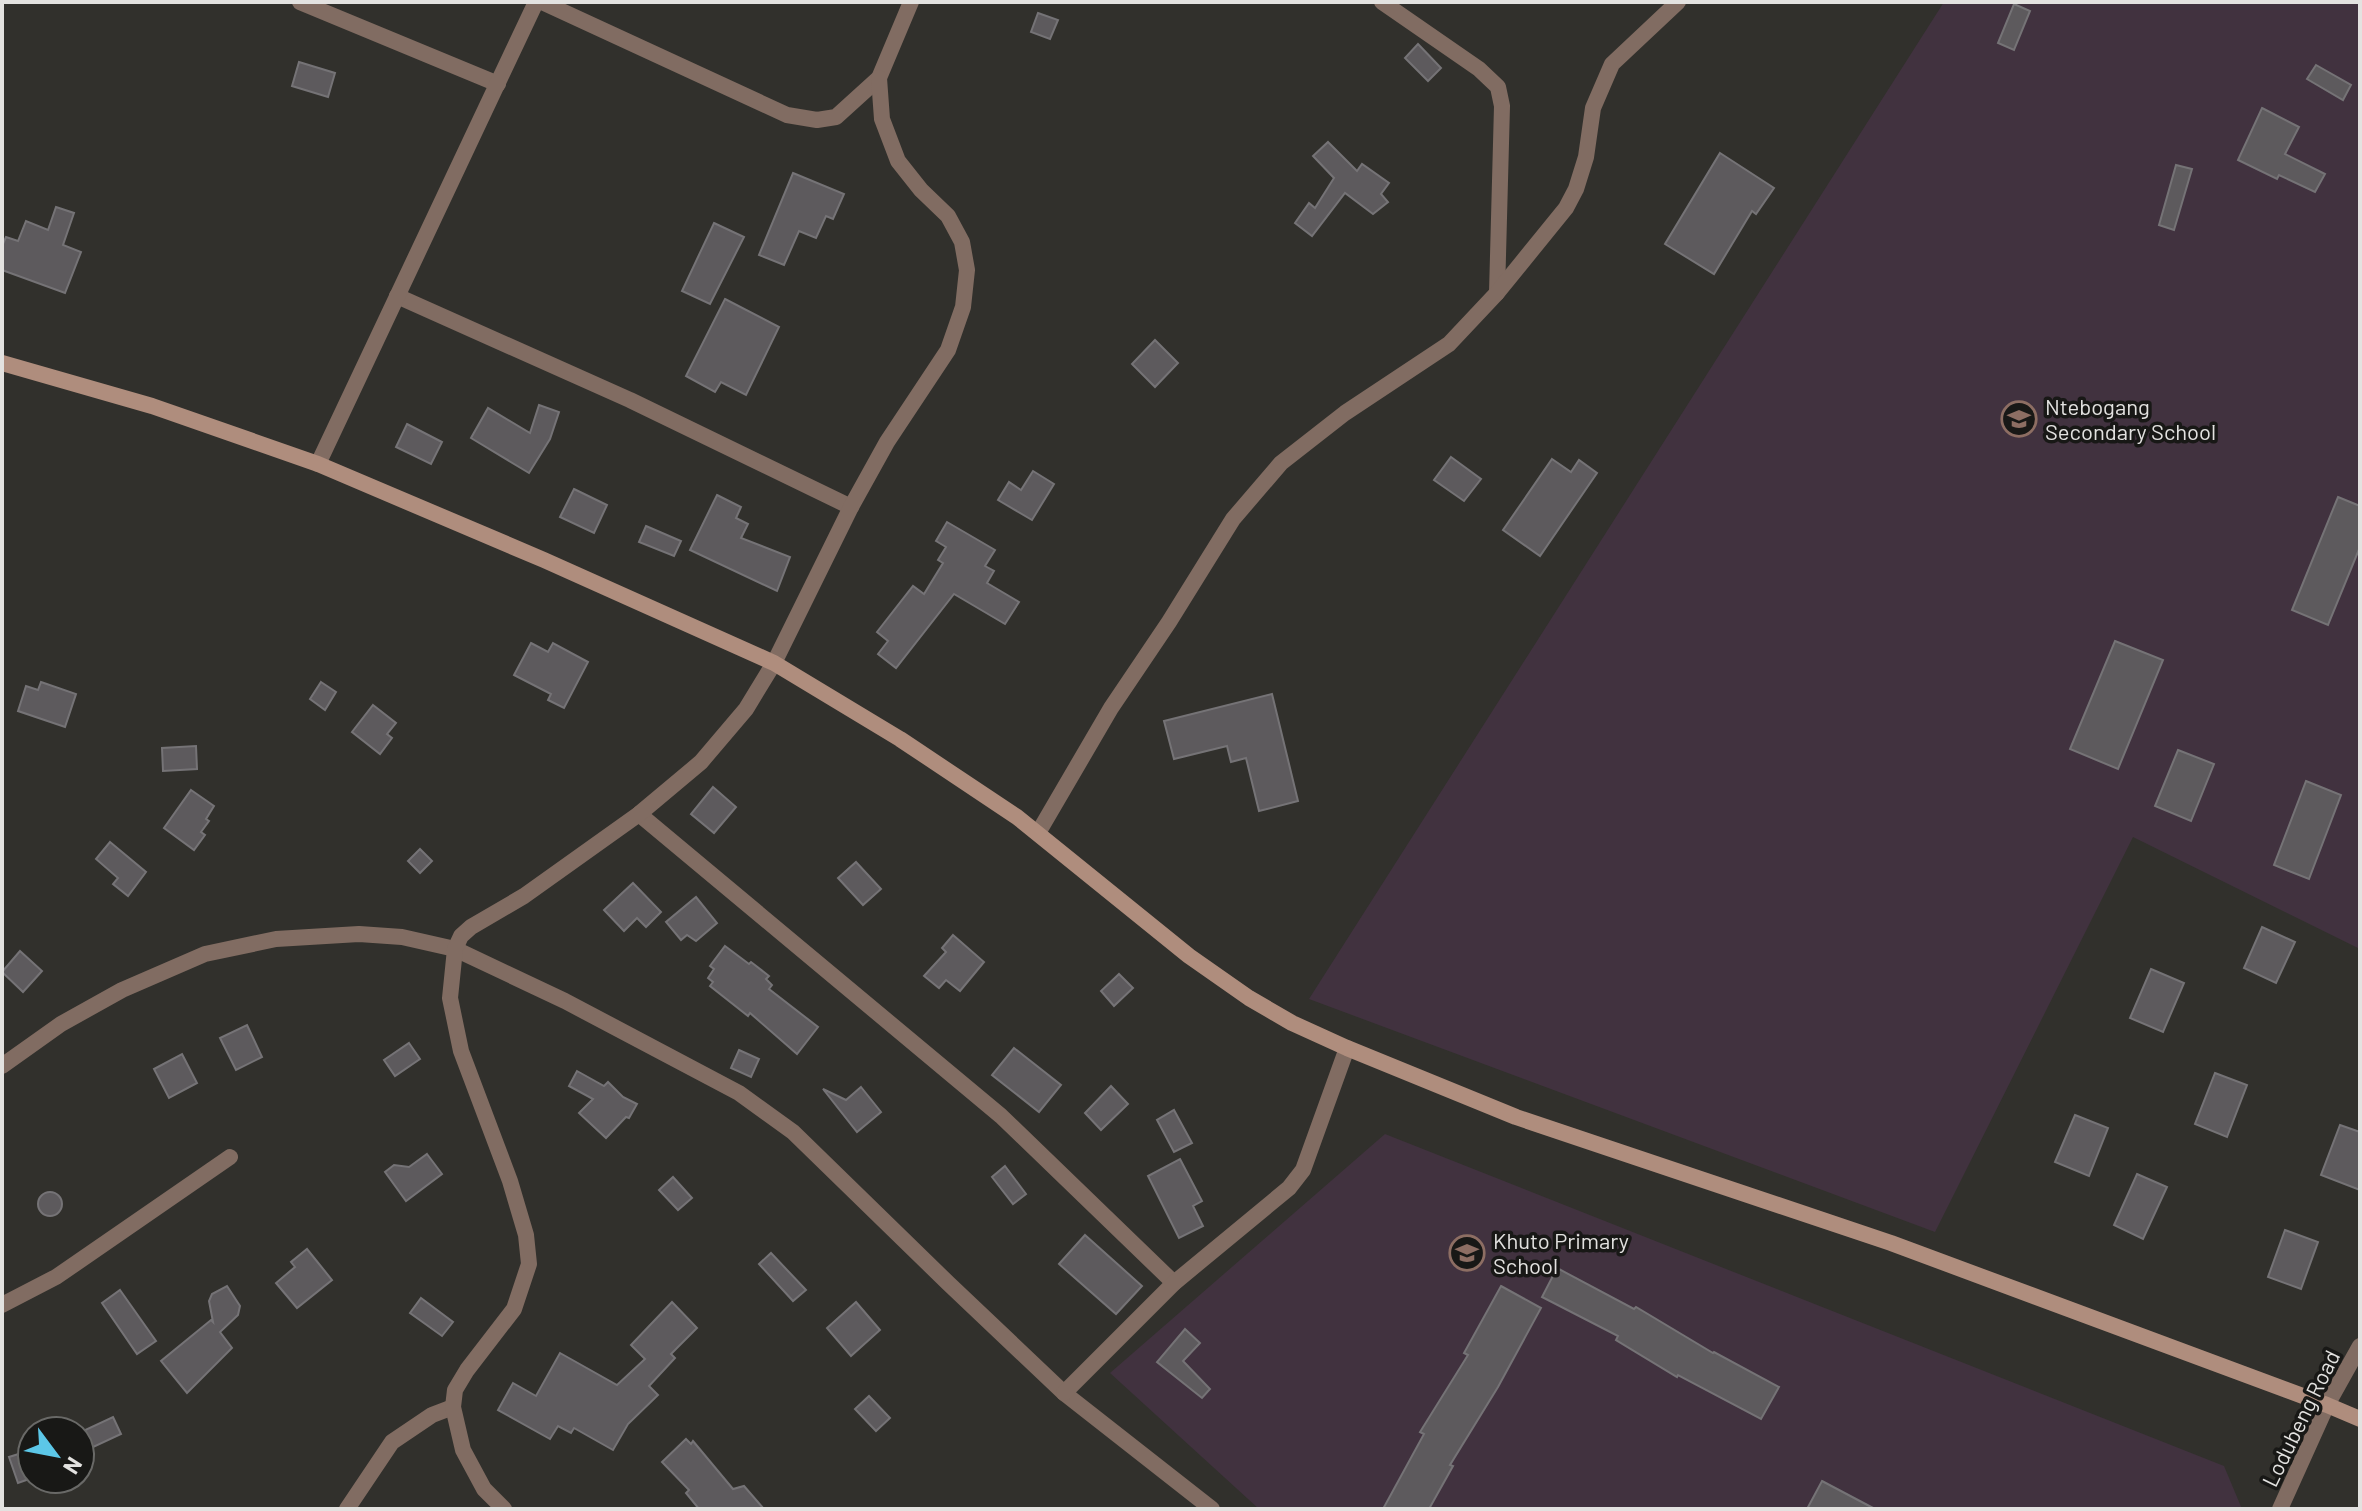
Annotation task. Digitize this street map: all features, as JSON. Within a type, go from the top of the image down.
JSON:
[{"type":"street","points":[[300,2],[498,84]]},
{"type":"street","points":[[318,464],[539,2],[787,115],[817,120],[836,117],[879,78],[911,2]]},
{"type":"street","points":[[1382,2],[1479,69],[1498,87],[1502,106],[1497,293]]},
{"type":"street","points":[[1038,833],[1111,708],[1233,519],[1281,463],[1345,413],[1449,344],[1497,293],[1566,208],[1576,189],[1586,157],[1593,108],[1612,64],[1678,2]]},
{"type":"street","points":[[504,1509],[484,1489],[463,1450],[453,1407],[455,1390],[461,1380],[514,1309],[529,1264],[526,1235],[510,1181],[461,1051],[450,998],[455,949],[461,936],[471,927],[524,896],[639,814],[701,762],[746,709],[774,663],[851,507],[887,442],[948,350],[963,307],[967,270],[962,242],[948,216],[921,190],[898,161],[882,119],[879,78]]},
{"type":"street","points":[[397,296],[630,400],[851,507]]},
{"type":"street","points":[[2,363],[152,406],[318,464],[544,560],[774,663],[900,739],[1017,817],[1189,956],[1249,998],[1292,1023],[1347,1048],[1516,1117],[1891,1243],[2360,1419]]},
{"type":"street","points":[[639,814],[1001,1116],[1174,1283]]},
{"type":"street","points":[[2,1066],[61,1024],[122,990],[205,954],[276,939],[359,934],[402,937],[455,949],[565,1001],[760,1106],[793,1132],[1064,1393],[1212,1509]]},
{"type":"street","points":[[1064,1393],[1174,1283],[1289,1188],[1303,1170],[1347,1048]]},
{"type":"street","points":[[2,1305],[56,1277],[230,1157]]},
{"type":"street","name":"Lodubeng Road","points":[[2280,1509],[2327,1405],[2360,1346]]},
{"type":"street","points":[[347,1509],[392,1442],[409,1428],[453,1407]]},
{"type":"shaded area","name":"Ntebogang Secondary School","points":[[1944,2],[2360,2],[2360,949],[2133,837],[1935,1232],[1309,999]]},
{"type":"shaded area","name":"Khuto Primary School","points":[[1385,1134],[2224,1466],[2242,1509],[1259,1509],[1110,1373]]},
{"type":"building","points":[[2014,4],[2030,11],[2014,50],[1998,43]]},
{"type":"building","points":[[1038,13],[1058,20],[1050,39],[1031,32]]},
{"type":"building","points":[[1418,44],[1441,68],[1428,81],[1405,58]]},
{"type":"building","points":[[299,62],[335,73],[328,97],[292,86]]},
{"type":"building","points":[[2316,65],[2351,85],[2343,100],[2307,79]]},
{"type":"building","points":[[2262,108],[2299,127],[2285,154],[2325,174],[2315,192],[2279,175],[2277,179],[2238,160]]},
{"type":"building","points":[[1328,142],[1357,171],[1362,164],[1389,183],[1381,194],[1388,202],[1373,214],[1345,193],[1312,236],[1295,223],[1309,203],[1315,208],[1334,178],[1313,156]]},
{"type":"building","points":[[1720,153],[1774,188],[1756,214],[1752,211],[1714,274],[1665,244]]},
{"type":"building","points":[[2176,165],[2192,169],[2174,230],[2159,225]]},
{"type":"building","points":[[793,173],[844,194],[833,219],[826,216],[816,238],[799,231],[784,265],[759,255]]},
{"type":"building","points":[[56,207],[74,213],[63,245],[81,252],[65,293],[2,270],[2,246],[6,237],[18,241],[26,221],[48,230]]},
{"type":"building","points":[[714,223],[744,237],[710,304],[682,291]]},
{"type":"building","points":[[725,299],[779,327],[746,395],[721,382],[715,392],[686,376]]},
{"type":"building","points":[[1155,340],[1178,363],[1155,387],[1132,364]]},
{"type":"building","points":[[539,405],[559,412],[550,439],[529,473],[471,438],[488,408],[530,433]]},
{"type":"building","points":[[407,424],[442,442],[431,464],[396,447]]},
{"type":"building","points":[[1451,457],[1481,479],[1464,501],[1434,480]]},
{"type":"building","points":[[1552,459],[1571,472],[1579,460],[1597,473],[1540,556],[1503,530]]},
{"type":"building","points":[[1033,471],[1054,484],[1032,520],[998,500],[1009,482],[1021,490]]},
{"type":"building","points":[[574,489],[607,505],[594,533],[560,517]]},
{"type":"building","points":[[717,495],[741,507],[736,518],[748,524],[741,538],[790,557],[777,591],[690,550]]},
{"type":"building","points":[[2338,497],[2360,506],[2360,547],[2328,625],[2292,610]]},
{"type":"building","points":[[947,522],[995,550],[985,566],[994,571],[987,583],[1019,602],[1005,624],[954,594],[896,668],[878,654],[888,641],[877,632],[913,586],[924,594],[943,563],[938,560],[946,547],[936,541]]},
{"type":"building","points":[[646,526],[681,541],[674,556],[639,542]]},
{"type":"building","points":[[2115,641],[2163,660],[2118,769],[2070,749]]},
{"type":"building","points":[[531,643],[548,652],[553,643],[588,662],[564,708],[548,700],[551,694],[514,675]]},
{"type":"building","points":[[41,682],[76,694],[65,727],[18,711],[26,686],[38,690]]},
{"type":"building","points":[[321,682],[336,692],[325,710],[310,699]]},
{"type":"building","points":[[1272,694],[1298,801],[1259,811],[1246,758],[1231,762],[1227,746],[1174,759],[1164,721]]},
{"type":"building","points":[[373,705],[396,723],[387,734],[392,738],[380,754],[352,732]]},
{"type":"building","points":[[196,746],[197,769],[163,771],[162,748]]},
{"type":"building","points":[[2178,750],[2214,764],[2191,821],[2155,806]]},
{"type":"building","points":[[2306,781],[2341,795],[2309,879],[2274,865]]},
{"type":"building","points":[[713,787],[736,807],[714,833],[691,814]]},
{"type":"building","points":[[191,790],[214,806],[201,832],[205,835],[194,850],[164,828]]},
{"type":"building","points":[[110,842],[146,872],[128,896],[113,884],[118,878],[96,859]]},
{"type":"building","points":[[420,849],[432,861],[420,873],[408,861]]},
{"type":"building","points":[[856,862],[881,889],[863,905],[838,878]]},
{"type":"building","points":[[633,883],[661,912],[646,927],[637,918],[624,931],[604,910]]},
{"type":"building","points":[[696,897],[717,923],[696,941],[687,935],[681,940],[666,922]]},
{"type":"building","points":[[2262,927],[2295,942],[2276,983],[2244,968]]},
{"type":"building","points":[[953,935],[984,962],[960,991],[946,980],[939,988],[924,976],[946,952],[942,948]]},
{"type":"building","points":[[725,946],[769,976],[766,979],[772,985],[769,989],[818,1027],[797,1054],[750,1013],[748,1016],[710,986],[713,982],[708,978],[714,969],[710,966]]},
{"type":"building","points":[[20,951],[42,971],[23,992],[2,972]]},
{"type":"building","points":[[2151,969],[2184,983],[2163,1032],[2130,1018]]},
{"type":"building","points":[[1119,974],[1133,988],[1114,1006],[1101,991]]},
{"type":"building","points":[[247,1025],[262,1057],[236,1070],[220,1038]]},
{"type":"building","points":[[409,1043],[420,1059],[395,1076],[384,1060]]},
{"type":"building","points":[[1014,1048],[1061,1085],[1039,1112],[992,1075]]},
{"type":"building","points":[[739,1050],[759,1059],[751,1077],[731,1068]]},
{"type":"building","points":[[182,1054],[197,1083],[169,1098],[154,1069]]},
{"type":"building","points":[[577,1071],[604,1086],[608,1082],[623,1097],[637,1104],[629,1118],[626,1117],[606,1138],[579,1113],[593,1099],[569,1086]]},
{"type":"building","points":[[2215,1073],[2247,1085],[2227,1137],[2195,1124]]},
{"type":"building","points":[[1111,1086],[1128,1104],[1101,1130],[1085,1113]]},
{"type":"building","points":[[861,1087],[881,1112],[857,1132],[823,1089],[846,1100]]},
{"type":"building","points":[[1174,1110],[1192,1143],[1174,1152],[1157,1120]]},
{"type":"building","points":[[2075,1115],[2108,1128],[2089,1176],[2055,1162]]},
{"type":"building","points":[[2340,1125],[2360,1132],[2360,1190],[2321,1175]]},
{"type":"building","points":[[427,1154],[442,1174],[406,1201],[385,1172],[394,1165],[409,1167]]},
{"type":"building","points":[[1180,1159],[1202,1201],[1193,1206],[1203,1226],[1179,1238],[1148,1176]]},
{"type":"building","points":[[1005,1166],[1026,1194],[1013,1204],[992,1177]]},
{"type":"building","points":[[2137,1174],[2167,1187],[2143,1239],[2114,1225]]},
{"type":"building","points":[[673,1177],[692,1198],[678,1210],[659,1190]]},
{"type":"building","points":[[50,1192],[59,1195],[62,1204],[59,1213],[50,1216],[41,1213],[38,1204],[41,1195]]},
{"type":"building","points":[[2285,1230],[2318,1242],[2301,1289],[2268,1277]]},
{"type":"building","points":[[1085,1235],[1142,1286],[1116,1314],[1059,1264]]},
{"type":"building","points":[[307,1249],[332,1280],[297,1308],[276,1283],[295,1267],[291,1262]]},
{"type":"building","points":[[771,1253],[806,1290],[793,1301],[759,1264]]},
{"type":"building","points":[[1557,1268],[1634,1309],[1636,1307],[1713,1353],[1779,1387],[1761,1419],[1677,1377],[1616,1340],[1618,1336],[1542,1297]]},
{"type":"building","points":[[227,1286],[240,1306],[238,1315],[220,1332],[232,1348],[187,1393],[161,1361],[211,1320],[213,1322],[209,1301],[212,1294]]},
{"type":"building","points":[[1501,1286],[1541,1308],[1498,1387],[1450,1465],[1453,1466],[1429,1509],[1383,1509],[1424,1434],[1420,1432],[1468,1355],[1464,1353]]},
{"type":"building","points":[[120,1290],[156,1341],[137,1354],[102,1303]]},
{"type":"building","points":[[421,1298],[453,1322],[442,1336],[410,1313]]},
{"type":"building","points":[[672,1302],[697,1328],[671,1354],[675,1358],[649,1386],[658,1395],[628,1424],[613,1450],[574,1428],[571,1433],[558,1426],[550,1439],[498,1410],[513,1383],[536,1396],[560,1353],[617,1385],[645,1359],[631,1345]]},
{"type":"building","points":[[856,1302],[880,1330],[851,1356],[827,1328]]},
{"type":"building","points":[[1185,1329],[1200,1343],[1183,1361],[1210,1389],[1202,1398],[1157,1362]]},
{"type":"building","points":[[869,1396],[890,1418],[876,1431],[855,1409]]},
{"type":"building","points":[[113,1417],[121,1434],[96,1446],[96,1425]]},
{"type":"building","points":[[686,1439],[691,1444],[693,1441],[733,1489],[744,1486],[764,1509],[699,1509],[686,1493],[689,1490],[662,1462]]},
{"type":"building","points":[[16,1455],[16,1477],[9,1457]]},
{"type":"building","points":[[1822,1481],[1875,1509],[1807,1509]]},
{"type":"place","name":"Ntebogang Secondary School","points":[[2019,419]]},
{"type":"place","name":"Khuto Primary School","points":[[1467,1253]]}]
